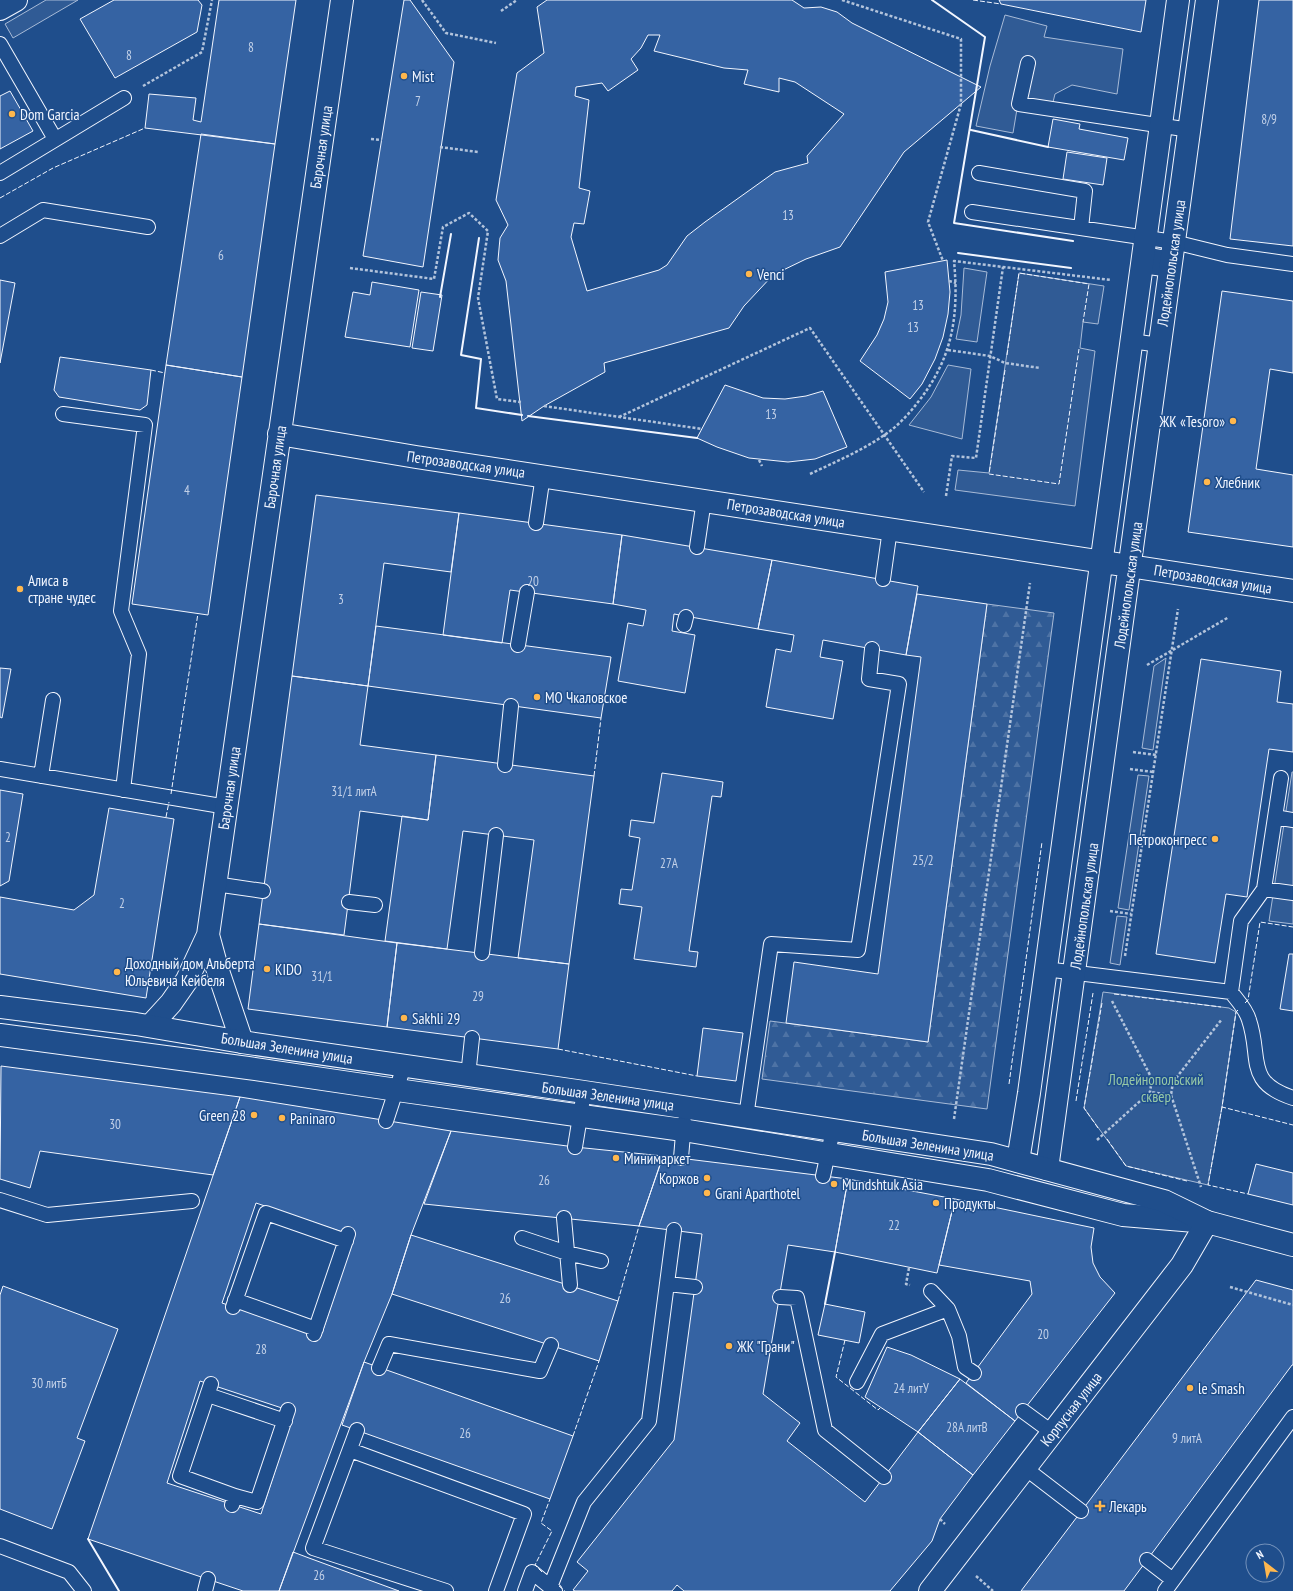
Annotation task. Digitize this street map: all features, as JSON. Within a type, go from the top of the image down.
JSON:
[{"type":"street","points":[[0,9],[16,0]]},
{"type":"street","name":"Барочная улица","points":[[150,1026],[172,1003],[187,980],[208,935],[342,0]]},
{"type":"street","name":"Лодейнопольская улица","points":[[1018,1161],[1029,1093],[1178,0]]},
{"type":"street","name":"Лодейнопольская улица","points":[[1047,1169],[1207,0]]},
{"type":"street","name":"Петрозаводская улица","points":[[280,434],[416,457],[543,475],[1293,591]]},
{"type":"street","name":"Барочная улица","points":[[208,935],[217,968],[242,1042]]},
{"type":"street","name":"Большая Зеленина улица","points":[[0,1007],[150,1026],[242,1042],[685,1107],[991,1154],[1164,1201],[1207,1222]]},
{"type":"street","name":"Большая Зеленина улица","points":[[0,1036],[240,1067],[683,1130],[988,1180],[1123,1215],[1207,1222],[1293,1245]]},
{"type":"street","name":"Корпусная улица","points":[[930,1591],[1182,1265],[1207,1222]]},
{"type":"lane","points":[[0,44],[55,139]]},
{"type":"lane","points":[[1028,63],[1019,104],[1190,130]]},
{"type":"lane","points":[[0,173],[124,98]]},
{"type":"lane","points":[[979,173],[1085,190],[1081,228]]},
{"type":"lane","points":[[0,236],[43,210],[148,227]]},
{"type":"lane","points":[[972,212],[1081,228],[1143,252],[1172,257],[1227,255],[1293,264]]},
{"type":"lane","points":[[1143,252],[1172,257]]},
{"type":"lane","points":[[1131,341],[1160,345]]},
{"type":"lane","points":[[63,414],[145,425],[121,611],[139,654],[123,790]]},
{"type":"lane","points":[[536,523],[543,475]]},
{"type":"lane","points":[[697,547],[704,500]]},
{"type":"lane","points":[[883,579],[890,529]]},
{"type":"lane","points":[[518,645],[527,592]]},
{"type":"lane","points":[[746,1117],[771,944],[858,950],[899,684],[869,679],[872,649]]},
{"type":"lane","points":[[41,776],[53,700]]},
{"type":"lane","points":[[505,765],[511,706]]},
{"type":"lane","points":[[0,769],[227,807]]},
{"type":"lane","points":[[1281,778],[1264,889],[1241,922],[1231,992],[1249,1018],[1253,1034],[1257,1068],[1262,1079],[1270,1089],[1281,1095],[1293,1098]]},
{"type":"lane","points":[[1275,818],[1293,820]]},
{"type":"lane","points":[[482,953],[496,835]]},
{"type":"lane","points":[[215,884],[263,891]]},
{"type":"lane","points":[[1264,889],[1293,893]]},
{"type":"lane","points":[[348,902],[375,905]]},
{"type":"lane","points":[[1045,969],[1231,992]]},
{"type":"lane","points":[[468,1076],[472,1038]]},
{"type":"lane","points":[[386,1121],[404,1066]]},
{"type":"lane","points":[[575,1147],[584,1092]]},
{"type":"lane","points":[[680,1158],[685,1107]]},
{"type":"lane","points":[[823,1176],[833,1130]]},
{"type":"lane","points":[[0,1200],[47,1215],[192,1201]]},
{"type":"lane","points":[[266,1213],[347,1237],[315,1331],[234,1304],[266,1213]]},
{"type":"lane","points":[[564,1218],[570,1285]]},
{"type":"lane","points":[[525,1591],[532,1572],[553,1589],[584,1502],[648,1421],[668,1284],[674,1230]]},
{"type":"lane","points":[[522,1238],[567,1253],[600,1261]]},
{"type":"lane","points":[[668,1284],[695,1287]]},
{"type":"lane","points":[[931,1291],[948,1309],[959,1336],[965,1367],[974,1373]]},
{"type":"lane","points":[[780,1297],[797,1298],[825,1430],[884,1477]]},
{"type":"lane","points":[[857,1382],[882,1334],[948,1309]]},
{"type":"lane","points":[[380,1368],[389,1344],[540,1371],[551,1345]]},
{"type":"lane","points":[[209,1390],[286,1415],[257,1502],[233,1500],[180,1476],[209,1390]]},
{"type":"lane","points":[[1023,1411],[1053,1433]]},
{"type":"lane","points":[[1165,1591],[1293,1417]]},
{"type":"lane","points":[[357,1430],[311,1553],[446,1591]]},
{"type":"lane","points":[[350,1450],[524,1514],[496,1591]]},
{"type":"lane","points":[[1025,1468],[1082,1511]]},
{"type":"lane","points":[[0,1546],[69,1572],[84,1591]]},
{"type":"lane","points":[[1147,1560],[1173,1580]]},
{"type":"path","points":[[124,98],[202,52],[212,0]]},
{"type":"path","points":[[422,0],[446,32],[496,43]]},
{"type":"path","points":[[501,11],[516,0]]},
{"type":"path","points":[[842,0],[961,39],[961,104],[928,222],[943,261]]},
{"type":"path","points":[[370,139],[382,140]]},
{"type":"path","points":[[440,147],[478,152]]},
{"type":"path","points":[[350,268],[434,279],[443,226],[469,213],[488,231],[478,298],[497,399],[521,402]]},
{"type":"path","points":[[810,474],[858,451],[885,435],[909,413],[926,392],[948,350],[955,316],[956,282],[954,261],[1111,280]]},
{"type":"path","points":[[946,496],[952,456],[976,458],[1003,266]]},
{"type":"path","points":[[949,282],[956,282]]},
{"type":"path","points":[[619,417],[810,328],[924,492]]},
{"type":"path","points":[[948,350],[990,356],[1005,363],[1040,368]]},
{"type":"path","points":[[544,406],[702,429]]},
{"type":"path","points":[[759,460],[762,466]]},
{"type":"path","points":[[954,1119],[1030,583]]},
{"type":"path","points":[[1122,978],[1178,609]]},
{"type":"path","points":[[1147,665],[1229,617]]},
{"type":"path","points":[[1133,752],[1156,755]]},
{"type":"path","points":[[1130,769],[1153,772]]},
{"type":"path","points":[[1109,911],[1131,914]]},
{"type":"path","points":[[1096,1140],[1150,1092],[1152,1079],[1100,975]]},
{"type":"path","points":[[1200,1184],[1171,1095],[1173,1082],[1228,1012],[1231,992]]},
{"type":"path","points":[[1152,1079],[1173,1082]]},
{"type":"path","points":[[1150,1092],[1171,1095]]},
{"type":"path","points":[[1230,1287],[1293,1305]]},
{"type":"path","points":[[940,1519],[946,1524]]},
{"type":"path","points":[[977,1577],[993,1591]]},
{"type":"shaded area","points":[[46,0],[78,0],[13,38],[5,24]]},
{"type":"shaded area","points":[[1005,15],[1047,26],[1044,37],[1123,49],[1117,94],[1072,85],[1055,94],[1050,114],[1017,109],[1013,133],[976,126],[990,66]]},
{"type":"shaded area","points":[[964,268],[987,272],[977,342],[956,339],[961,315]]},
{"type":"shaded area","points":[[1019,273],[1104,286],[1098,324],[1083,322],[1080,348],[1095,351],[1075,506],[955,490],[958,470],[989,473]]},
{"type":"shaded area","points":[[948,365],[971,369],[962,439],[909,425],[931,397]]},
{"type":"shaded area","points":[[1166,658],[1153,750],[1142,748],[1154,666]]},
{"type":"shaded area","points":[[1293,772],[1293,924],[1269,921]]},
{"type":"shaded area","points":[[1138,775],[1149,776],[1129,910],[1118,908]]},
{"type":"shaded area","points":[[1117,916],[1127,917],[1120,965],[1110,963]]},
{"type":"shaded area","name":"Лодейнопольский сквер","points":[[1103,992],[1229,1008],[1236,1012],[1222,1107],[1208,1185],[1126,1166],[1084,1108]]},
{"type":"green space","points":[[987,604],[1054,613],[987,1109],[762,1079],[770,1021],[928,1042]]},
{"type":"building","points":[[114,0],[198,0],[202,5],[197,32],[115,78],[80,19]]},
{"type":"building","points":[[219,0],[296,0],[275,144],[145,128],[149,94],[196,98],[193,120],[201,122]]},
{"type":"building","points":[[404,0],[410,0],[454,62],[423,267],[363,256]]},
{"type":"building","points":[[547,0],[792,0],[804,8],[821,7],[837,12],[852,23],[981,87],[904,152],[840,247],[806,259],[773,275],[744,306],[729,328],[604,363],[605,372],[544,406],[522,421],[506,281],[498,260],[500,238],[508,225],[496,200],[517,73],[544,53],[537,7]],"holes":[[[648,35],[660,35],[654,51],[724,68],[748,70],[744,84],[779,92],[779,78],[795,82],[844,114],[807,156],[808,163],[775,172],[705,222],[687,236],[667,265],[659,270],[587,291],[571,237],[574,223],[584,224],[590,191],[579,188],[589,100],[575,96],[576,87],[602,83],[608,91],[638,70],[631,59],[641,48]]]},
{"type":"building","points":[[999,0],[1146,0],[1141,32],[1001,4]]},
{"type":"building","points":[[1259,0],[1293,0],[1293,246],[1230,239]]},
{"type":"building","name":"Dom Garcia","points":[[10,91],[33,131],[0,149],[0,96]]},
{"type":"building","points":[[1053,119],[1080,124],[1079,129],[1128,138],[1124,160],[1048,147]]},
{"type":"building","points":[[201,134],[275,144],[242,377],[166,365]]},
{"type":"building","points":[[1067,152],[1107,158],[1103,185],[1063,179]]},
{"type":"building","points":[[947,260],[950,292],[948,314],[943,337],[935,359],[922,384],[910,399],[860,361],[877,335],[884,319],[888,302],[885,272]]},
{"type":"building","points":[[0,280],[15,283],[0,363]]},
{"type":"building","points":[[372,282],[419,290],[410,347],[345,337],[353,292],[370,295]]},
{"type":"building","name":"ЖК «Tesoro»","points":[[1222,291],[1293,301],[1293,373],[1270,369],[1256,469],[1293,475],[1293,547],[1188,532]]},
{"type":"building","points":[[421,292],[442,295],[433,351],[412,348]]},
{"type":"building","points":[[60,357],[151,370],[147,405],[140,410],[59,397],[54,390]]},
{"type":"building","points":[[166,365],[242,377],[208,615],[132,604]]},
{"type":"building","points":[[725,385],[763,398],[785,399],[806,396],[823,391],[847,447],[815,459],[788,462],[749,458],[717,447],[697,438]]},
{"type":"building","points":[[316,495],[459,513],[451,572],[384,563],[368,686],[292,676]]},
{"type":"building","points":[[459,513],[622,535],[613,604],[510,590],[502,643],[443,635]]},
{"type":"building","points":[[622,535],[772,560],[758,629],[674,614],[672,631],[695,635],[685,693],[618,681],[628,623],[643,626],[646,610],[613,604]]},
{"type":"building","points":[[772,560],[918,586],[906,655],[823,640],[820,657],[843,661],[833,719],[766,707],[776,649],[791,652],[794,635],[758,629]]},
{"type":"building","points":[[917,594],[987,604],[928,1042],[786,1023],[794,962],[878,974],[921,657],[906,655]]},
{"type":"building","points":[[376,626],[611,657],[601,718],[368,686]]},
{"type":"building","name":"Петроконгресс","points":[[1201,659],[1281,671],[1277,702],[1293,704],[1293,752],[1269,749],[1247,897],[1226,894],[1215,963],[1156,954]]},
{"type":"building","points":[[0,668],[11,669],[2,718],[0,717]]},
{"type":"building","points":[[292,676],[368,686],[360,745],[436,755],[428,820],[360,811],[344,935],[259,924]]},
{"type":"building","points":[[436,755],[594,776],[569,964],[518,958],[534,840],[463,831],[447,949],[385,941],[402,816],[428,820]]},
{"type":"building","points":[[662,773],[723,782],[721,797],[712,796],[689,951],[698,952],[696,967],[634,959],[642,907],[619,904],[621,889],[632,890],[640,838],[629,836],[631,820],[654,823]]},
{"type":"building","points":[[0,790],[23,794],[9,881],[0,886]]},
{"type":"building","points":[[109,808],[174,819],[146,998],[0,974],[0,897],[74,910],[94,895]]},
{"type":"building","points":[[259,924],[397,943],[387,1027],[248,1009]]},
{"type":"building","points":[[397,943],[569,964],[558,1049],[387,1027]]},
{"type":"building","points":[[1289,954],[1293,954],[1293,1011],[1280,1009]]},
{"type":"building","points":[[703,1028],[743,1033],[736,1081],[697,1076]]},
{"type":"building","points":[[1,1066],[240,1097],[213,1175],[40,1151],[30,1188],[0,1179]]},
{"type":"building","points":[[240,1097],[451,1131],[411,1235],[392,1294],[364,1362],[279,1591],[243,1591],[88,1539]],"holes":[[[256,1203],[354,1236],[321,1336],[222,1303]],[[200,1381],[294,1412],[261,1514],[167,1483]]]},
{"type":"building","points":[[451,1131],[575,1147],[663,1156],[639,1226],[424,1204]]},
{"type":"building","name":"ЖК \"Грани\"","points":[[663,1156],[848,1179],[835,1252],[788,1245],[763,1394],[800,1423],[787,1441],[865,1502],[918,1432],[973,1475],[940,1519],[932,1541],[890,1591],[684,1591],[677,1585],[672,1591],[573,1590],[588,1571],[577,1562],[674,1440],[702,1234],[639,1226]]},
{"type":"building","points":[[1256,1164],[1293,1173],[1293,1205],[1248,1194]]},
{"type":"building","points":[[848,1179],[955,1199],[937,1273],[835,1252]]},
{"type":"building","points":[[955,1199],[1094,1228],[1091,1247],[1093,1263],[1100,1277],[1115,1293],[1015,1421],[966,1383],[1032,1294],[1030,1281],[939,1265]]},
{"type":"building","points":[[411,1235],[618,1301],[599,1361],[392,1294]]},
{"type":"building","points":[[1256,1280],[1293,1290],[1293,1365],[1124,1591],[1021,1591]]},
{"type":"building","points":[[3,1286],[118,1329],[77,1438],[85,1441],[52,1529],[0,1509],[0,1295]]},
{"type":"building","points":[[825,1304],[865,1312],[859,1343],[818,1335]]},
{"type":"building","points":[[887,1347],[911,1355],[960,1379],[918,1432],[865,1397]]},
{"type":"building","points":[[364,1362],[573,1436],[550,1499],[342,1425]]},
{"type":"building","points":[[960,1379],[1015,1421],[973,1475],[918,1432]]},
{"type":"building","points":[[293,1552],[309,1558],[399,1591],[279,1591]]},
{"type":"fence","points":[[973,0],[1001,4]]},
{"type":"fence","points":[[0,198],[53,168],[145,128]]},
{"type":"fence","points":[[1007,355],[1019,273],[1089,284],[1083,322]]},
{"type":"fence","points":[[1005,370],[989,474],[1059,484],[1079,349]]},
{"type":"fence","points":[[151,370],[165,373]]},
{"type":"fence","points":[[171,794],[198,613]]},
{"type":"fence","points":[[594,776],[601,718]]},
{"type":"fence","points":[[166,817],[169,802]]},
{"type":"fence","points":[[1009,1084],[1042,842]]},
{"type":"fence","points":[[1245,1003],[1248,1000],[1260,922],[1293,927]]},
{"type":"fence","points":[[1076,1101],[1093,993]]},
{"type":"fence","points":[[1114,994],[1221,1007]]},
{"type":"fence","points":[[1098,1128],[1084,1108],[1102,1003]]},
{"type":"fence","points":[[1238,1010],[1236,1012],[1222,1107],[1293,1125]]},
{"type":"fence","points":[[558,1049],[697,1076]]},
{"type":"fence","points":[[1222,1107],[1208,1185],[1248,1194]]},
{"type":"fence","points":[[1107,1139],[1126,1166],[1187,1181]]},
{"type":"fence","points":[[618,1301],[639,1226]]},
{"type":"fence","points":[[845,1340],[836,1377],[878,1410],[880,1408]]},
{"type":"fence","points":[[573,1436],[599,1361]]},
{"type":"fence","points":[[542,1572],[535,1565],[552,1531],[541,1523],[550,1499]]},
{"type":"fence","points":[[559,1586],[565,1591]]},
{"type":"wall","points":[[932,0],[985,37],[954,223],[1073,241]]},
{"type":"wall","points":[[971,130],[1048,147]]},
{"type":"wall","points":[[440,297],[451,234]]},
{"type":"wall","points":[[479,238],[461,355],[481,359],[476,408],[522,415]]},
{"type":"wall","points":[[958,253],[1071,268]]},
{"type":"wall","points":[[528,416],[697,438]]},
{"type":"wall","points":[[825,1304],[835,1252]]},
{"type":"wall","points":[[88,1539],[119,1591]]},
{"type":"place","name":"Mist","points":[[404,76]]},
{"type":"place","name":"Dom Garcia","points":[[12,114]]},
{"type":"place","name":"Venci","points":[[749,274]]},
{"type":"place","name":"ЖК «Tesoro»","points":[[1233,421]]},
{"type":"place","name":"Хлебник","points":[[1207,482]]},
{"type":"place","name":"Алиса в стране чудес","points":[[20,589]]},
{"type":"place","name":"МО Чкаловское","points":[[537,697]]},
{"type":"place","name":"Петроконгресс","points":[[1215,839]]},
{"type":"place","name":"KIDO","points":[[267,969]]},
{"type":"place","name":"Доходный дом Альберта Юльевича Кейбеля","points":[[117,972]]},
{"type":"place","name":"Sakhli 29","points":[[404,1018]]},
{"type":"place","name":"Green 28","points":[[254,1115]]},
{"type":"place","name":"Paninaro","points":[[282,1118]]},
{"type":"place","name":"Минимаркет","points":[[616,1158]]},
{"type":"place","name":"Коржов","points":[[707,1178]]},
{"type":"place","name":"Mundshtuk Asia","points":[[834,1184]]},
{"type":"place","name":"Grani Aparthotel","points":[[707,1193]]},
{"type":"place","name":"Продукты","points":[[936,1203]]},
{"type":"place","name":"ЖК \"Грани\"","points":[[729,1346]]},
{"type":"place","name":"le Smash","points":[[1190,1388]]},
{"type":"place","name":"Лекарь","points":[[1100,1506]]}]
